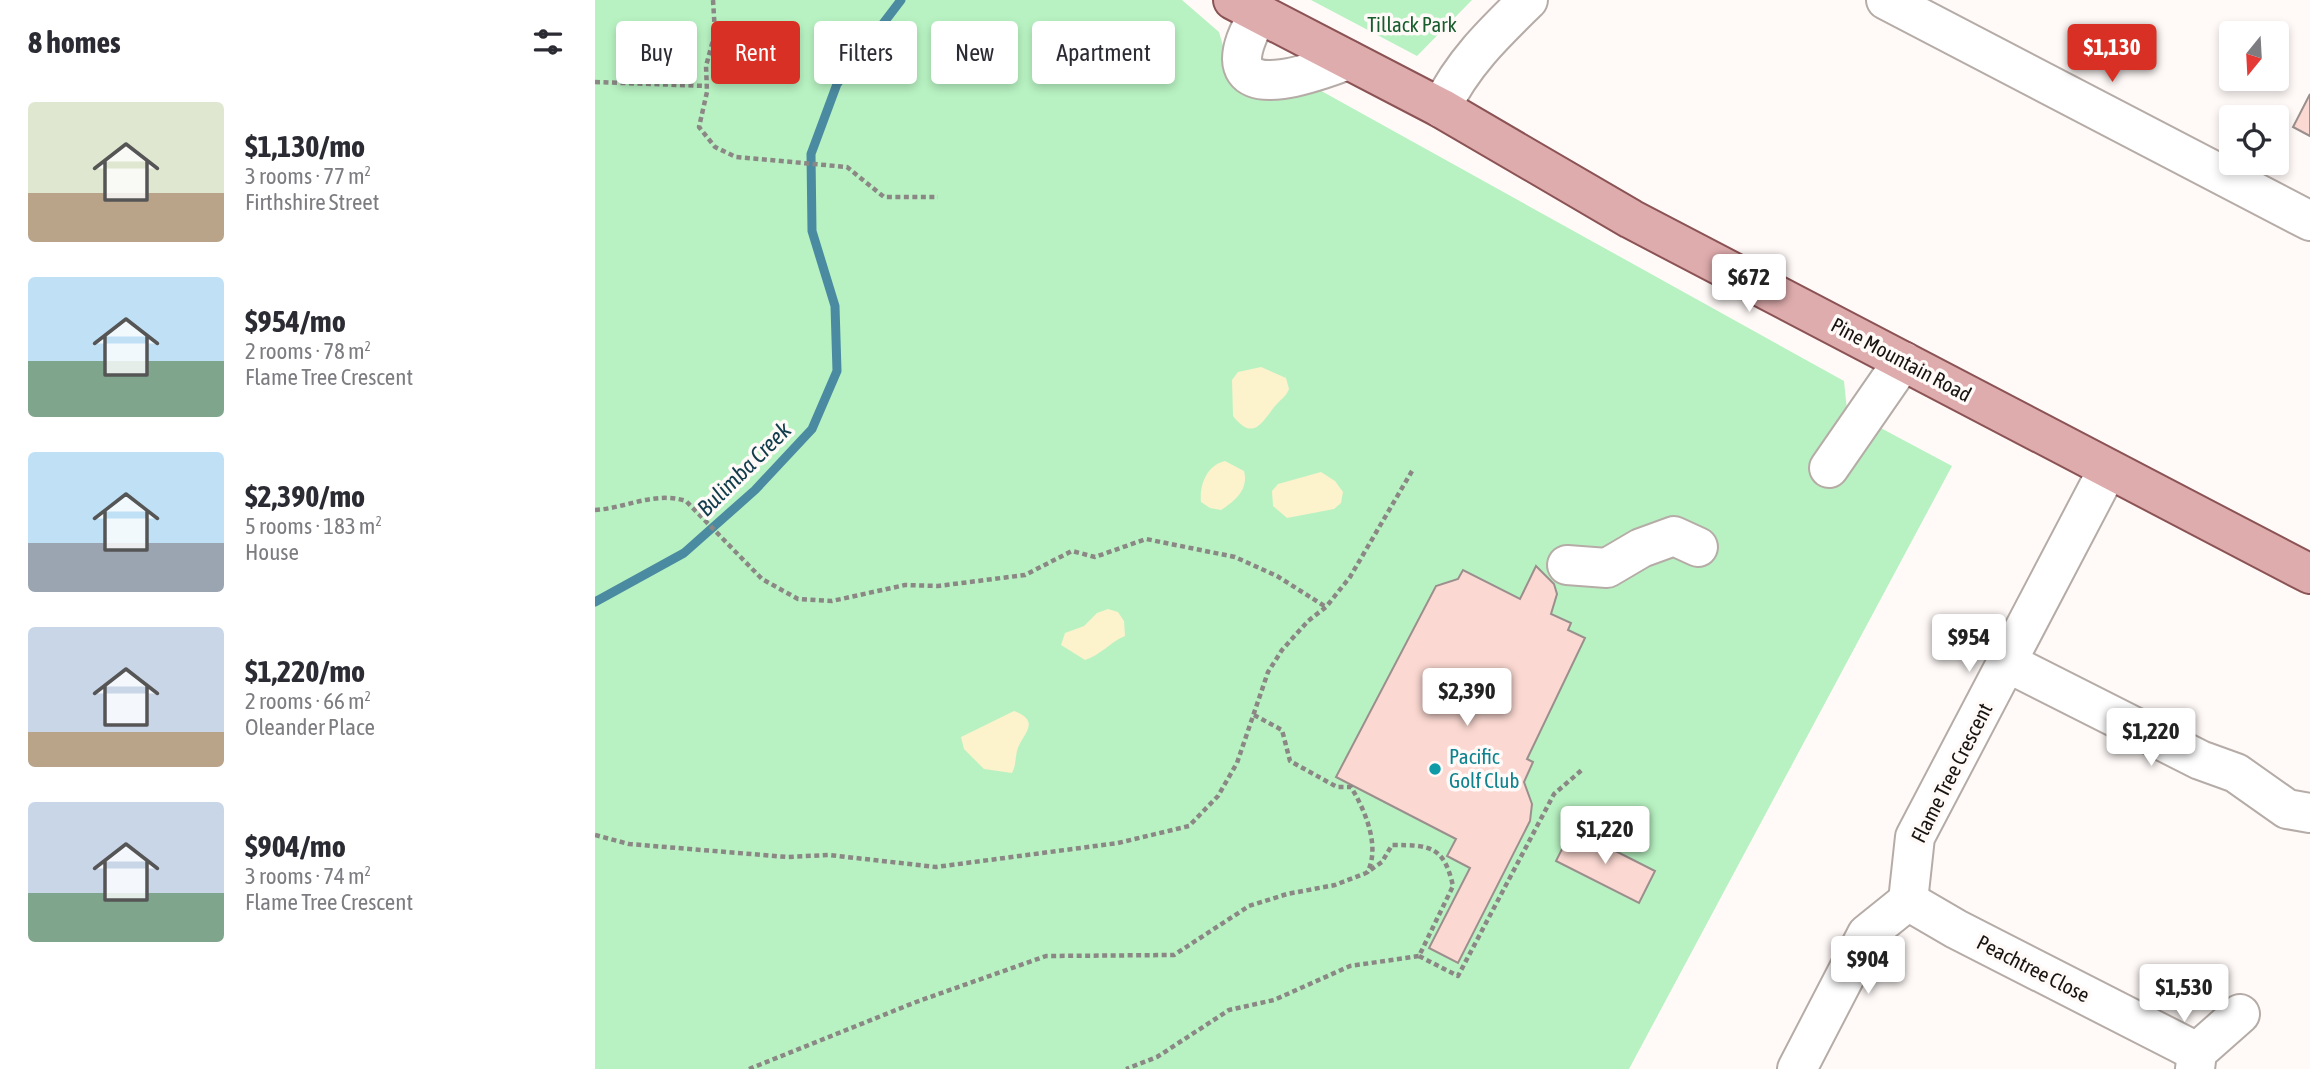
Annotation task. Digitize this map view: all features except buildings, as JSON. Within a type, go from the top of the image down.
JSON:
[{"type":"main road","name":"Pine Mountain Road","points":[[1246,6],[1441,108],[1631,219],[2108,469],[2305,567]]},
{"type":"street","points":[[1441,108],[1455,79],[1475,52],[1528,0]]},
{"type":"street","points":[[1886,0],[2310,221]]},
{"type":"street","name":"Pine Mountain Road","points":[[1246,6],[1242,62],[1248,73],[1263,80],[1283,80],[1348,60]]},
{"type":"street","points":[[1829,468],[1903,361]]},
{"type":"street","name":"Flame Tree Crescent","points":[[1908,901],[1915,837],[2108,469]]},
{"type":"street","points":[[1567,565],[1607,568],[1641,548],[1674,536],[1698,547]]},
{"type":"street","points":[[2008,663],[2200,760],[2236,773],[2287,809],[2310,813]]},
{"type":"street","points":[[1797,1069],[1867,934],[1908,901]]},
{"type":"street","name":"Peachtree Close","points":[[1908,901],[2196,1061],[2240,1014]]},
{"type":"path","points":[[713,0],[715,33],[706,66],[707,86],[699,127],[715,147],[736,157],[847,167],[884,197],[938,197]]},
{"type":"path","points":[[595,82],[707,86]]},
{"type":"path","points":[[595,835],[629,844],[787,857],[829,855],[936,867],[1118,843],[1189,826],[1218,796],[1237,763],[1268,672],[1282,650],[1308,621],[1326,607],[1370,545],[1412,471]]},
{"type":"path","points":[[595,510],[625,507],[645,498],[671,496],[687,501],[762,579],[798,599],[832,601],[905,585],[938,586],[1025,575],[1072,551],[1095,556],[1146,539],[1235,557],[1277,576],[1326,607]]},
{"type":"path","points":[[1254,715],[1282,730],[1290,761],[1337,787],[1351,787],[1367,821],[1371,837],[1371,860],[1366,873]]},
{"type":"path","points":[[1126,1069],[1157,1057],[1229,1010],[1274,1000],[1350,966],[1419,956],[1458,976],[1554,794],[1583,769]]},
{"type":"path","points":[[749,1069],[904,1007],[1046,956],[1174,955],[1249,906],[1287,894],[1335,886],[1366,873],[1382,862],[1392,845],[1421,845],[1437,851],[1444,860],[1453,886],[1419,956]]},
{"type":"green space","name":"Pacific Golf Club","points":[[595,0],[1182,0],[1219,32],[1224,49],[1316,88],[1844,381],[1847,410],[1952,466],[1629,1069],[595,1069]]},
{"type":"green space","name":"Tillack Park","points":[[1311,0],[1472,0],[1417,56]]},
{"type":"sand","points":[[1261,367],[1286,378],[1289,389],[1261,424],[1251,429],[1246,428],[1233,416],[1232,380],[1238,372]]},
{"type":"sand","points":[[1225,461],[1244,471],[1243,489],[1221,510],[1210,508],[1201,502],[1201,489],[1209,471]]},
{"type":"sand","points":[[1321,472],[1335,481],[1343,492],[1341,503],[1334,509],[1287,518],[1273,506],[1272,491],[1278,484]]},
{"type":"sand","points":[[1108,609],[1118,612],[1124,621],[1125,636],[1085,660],[1061,645],[1065,633],[1084,626],[1097,613]]},
{"type":"sand","points":[[1014,711],[1023,715],[1029,724],[1019,745],[1012,773],[984,769],[964,749],[961,737]]},
{"type":"waterway","name":"Bulimba Creek","points":[[595,602],[684,553],[755,490],[812,429],[837,371],[835,306],[812,231],[811,154],[837,84],[901,0]]},
{"type":"place","name":"Pacific Golf Club","points":[[1435,769]]}]
